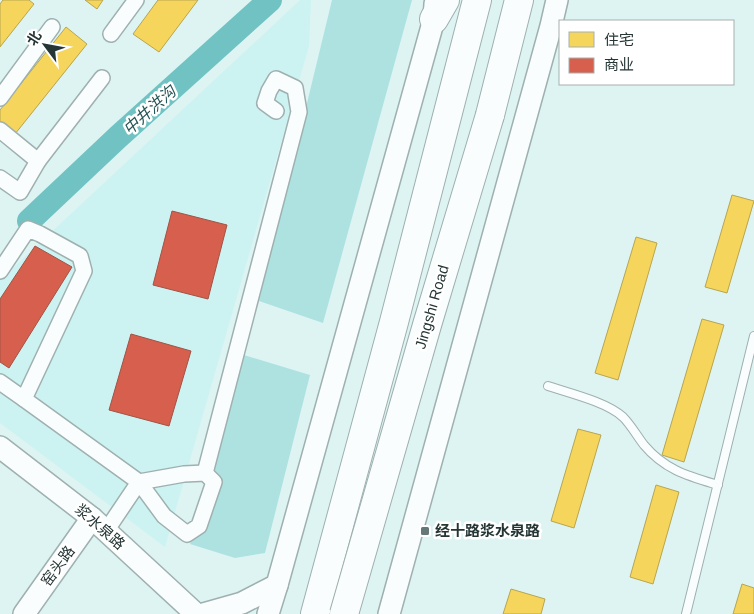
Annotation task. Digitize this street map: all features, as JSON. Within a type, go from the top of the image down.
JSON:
[{"type":"highway","points":[[315,614],[394,322],[477,0]]},
{"type":"highway","name":"Jingshi Road","points":[[344,614],[490,114],[520,0]]},
{"type":"main road","points":[[389,614],[557,0]]},
{"type":"main road","points":[[268,614],[438,6]]},
{"type":"main road","name":"浆水泉路","points":[[0,447],[99,524],[196,614]]},
{"type":"main road","name":"窑头路","points":[[24,614],[99,524]]},
{"type":"main road","points":[[203,614],[242,603],[277,585]]},
{"type":"street","points":[[110,34],[136,0]]},
{"type":"street","points":[[0,98],[52,27]]},
{"type":"street","points":[[0,178],[20,192],[38,161],[102,78]]},
{"type":"street","points":[[204,473],[299,112],[294,88],[276,79],[265,103],[276,111]]},
{"type":"street","points":[[0,130],[38,161]]},
{"type":"street","points":[[0,271],[28,229],[80,256],[84,271],[24,399]]},
{"type":"street","points":[[0,382],[139,482],[164,516],[187,534],[199,526],[214,482],[204,473],[184,474],[139,482],[99,524]]},
{"type":"lane","points":[[686,614],[754,336]]},
{"type":"lane","points":[[548,386],[601,403],[622,417],[646,447],[668,467],[681,474],[718,485]]},
{"type":"shaded area","points":[[300,0],[311,0],[309,46],[165,547],[0,423],[0,280]]},
{"type":"shaded area","points":[[332,0],[412,0],[323,323],[259,301]]},
{"type":"shaded area","points":[[244,355],[310,375],[265,553],[235,558],[190,544]]},
{"type":"building: 住宅","points":[[3,0],[29,0],[34,4],[0,47],[0,4]]},
{"type":"building: 住宅","points":[[85,0],[103,0],[97,9]]},
{"type":"building: 住宅","points":[[158,0],[198,0],[159,52],[133,34]]},
{"type":"building: 住宅","points":[[66,27],[87,44],[15,134],[0,123],[0,110]]},
{"type":"building: 住宅","points":[[732,195],[754,201],[727,293],[705,287]]},
{"type":"building: 住宅","points":[[636,237],[657,243],[618,380],[595,373]]},
{"type":"building: 住宅","points":[[702,319],[724,325],[684,462],[662,455]]},
{"type":"building: 住宅","points":[[578,429],[601,435],[574,528],[551,521]]},
{"type":"building: 住宅","points":[[656,485],[679,492],[653,584],[630,577]]},
{"type":"building: 住宅","points":[[742,584],[754,588],[754,614],[733,614]]},
{"type":"building: 住宅","points":[[511,589],[545,599],[541,614],[503,614]]},
{"type":"building: 商业","points":[[172,211],[227,225],[208,299],[153,285]]},
{"type":"building: 商业","points":[[35,246],[72,267],[9,368],[0,362],[0,299]]},
{"type":"building: 商业","points":[[131,334],[191,351],[169,426],[109,410]]},
{"type":"waterway","name":"中井洪沟","points":[[29,221],[118,137],[270,0]]},
{"type":"place","name":"经十路浆水泉路","points":[[425,531]]}]
